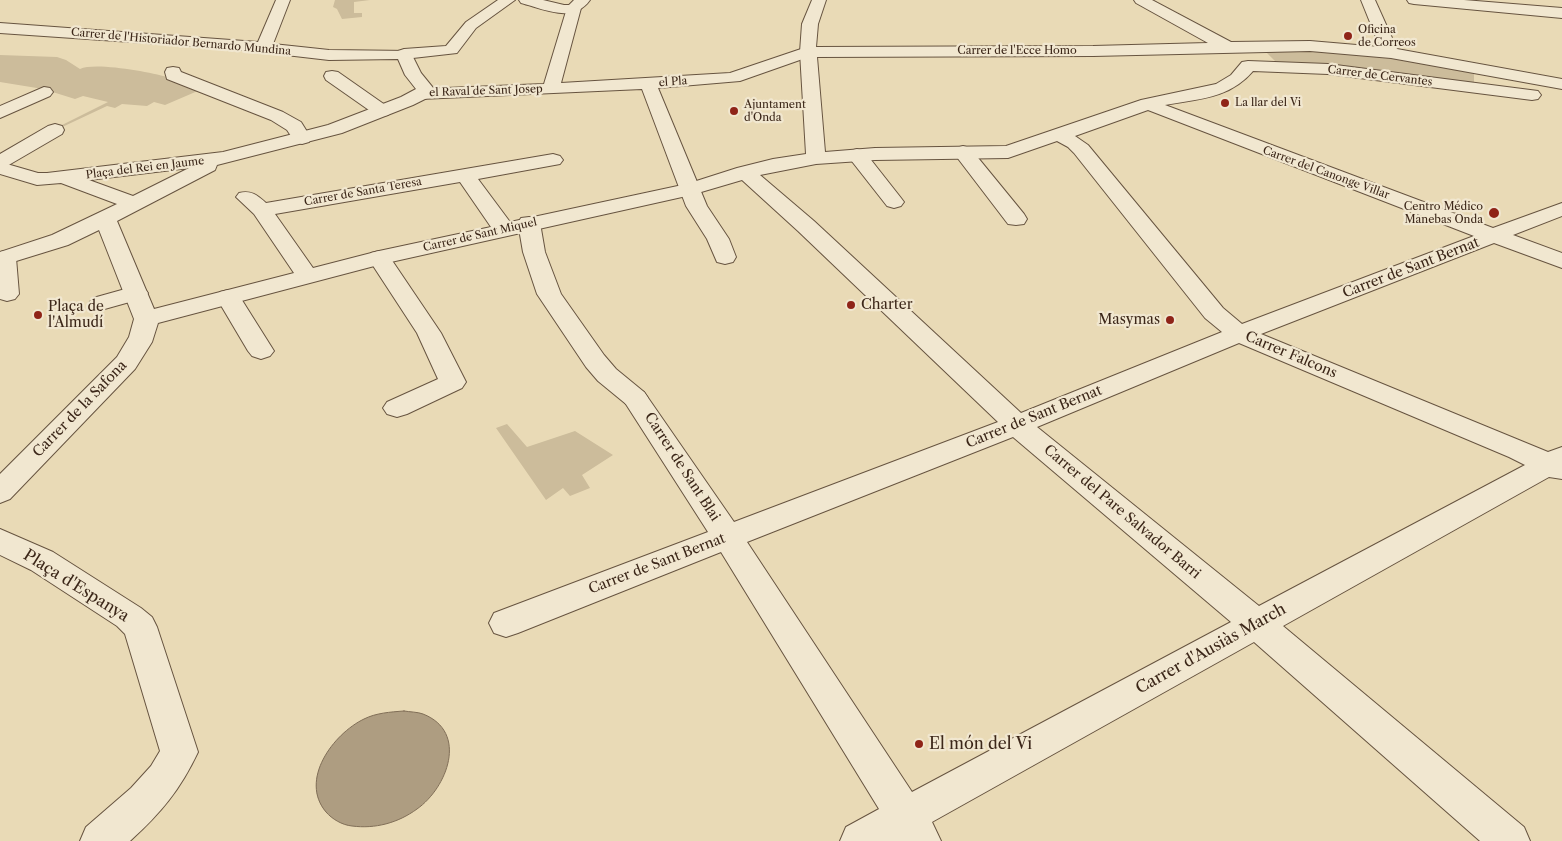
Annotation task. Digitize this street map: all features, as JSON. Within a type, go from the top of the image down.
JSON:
[{"type":"street","points":[[264,46],[283,0]]},
{"type":"street","points":[[398,54],[451,50],[472,26],[508,0]]},
{"type":"street","name":"el Raval de Sant Josep","points":[[526,0],[564,10],[578,5]]},
{"type":"street","points":[[816,158],[808,52],[810,24],[819,0]]},
{"type":"street","points":[[1141,0],[1227,47],[1248,66]]},
{"type":"street","points":[[1368,0],[1391,53]]},
{"type":"street","points":[[1414,0],[1562,13]]},
{"type":"street","name":"el Raval de Sant Josep","points":[[551,89],[578,5]]},
{"type":"street","name":"Carrer de l'Historiador Bernardo Mundina","points":[[0,28],[264,46],[340,55],[398,54]]},
{"type":"street","name":"Carrer de Cervantes","points":[[1227,47],[1310,46],[1391,53],[1562,84]]},
{"type":"street","name":"Carrer de l'Ecce Homo","points":[[808,52],[1092,51],[1227,47]]},
{"type":"street","name":"el Pla","points":[[725,257],[713,231],[692,198],[691,189],[648,83],[744,76],[790,57],[808,52]]},
{"type":"street","name":"el Raval de Sant Josep","points":[[398,54],[425,89],[421,94]]},
{"type":"street","name":"Carrer de Cervantes","points":[[1248,66],[1328,69],[1562,100]]},
{"type":"street","name":"Carrer de Sant Miquel","points":[[146,318],[379,258],[691,189],[773,165],[816,158],[857,155],[1008,152],[1147,104],[1222,88],[1237,79],[1248,66]]},
{"type":"street","points":[[173,72],[173,75],[277,116],[294,126],[302,138]]},
{"type":"street","points":[[1509,73],[1512,92]]},
{"type":"street","points":[[332,76],[382,111]]},
{"type":"street","name":"el Raval de Sant Josep","points":[[268,146],[335,129],[421,94],[648,83]]},
{"type":"street","points":[[0,113],[44,92]]},
{"type":"street","name":"Carrer del Canonge Villar","points":[[1147,104],[1562,261]]},
{"type":"street","points":[[0,162],[55,130]]},
{"type":"street","name":"Carrer Falcons","points":[[1059,135],[1075,143],[1081,149],[1214,313],[1239,334],[1558,464]]},
{"type":"street","name":"Plaça del Rei en Jaume","points":[[0,168],[37,179],[65,178],[224,158],[268,146]]},
{"type":"street","points":[[963,152],[1016,219]]},
{"type":"street","points":[[857,155],[894,202]]},
{"type":"street","name":"Plaça del Rei en Jaume","points":[[65,178],[135,204],[224,158]]},
{"type":"street","name":"Carrer de Santa Teresa","points":[[307,276],[254,204],[465,175],[553,160]]},
{"type":"street","name":"Carrer del Pare Salvador Barri","points":[[744,172],[806,226],[1017,425],[1257,624],[1510,841]]},
{"type":"street","points":[[465,175],[504,229]]},
{"type":"street","points":[[7,294],[2,259],[79,232],[135,204]]},
{"type":"street","name":"Carrer de Sant Bernat","points":[[506,623],[1017,425],[1239,334],[1562,209]]},
{"type":"street","points":[[106,220],[146,318]]},
{"type":"street","name":"Carrer de Sant Blai","points":[[529,224],[534,252],[549,294],[595,361],[607,375],[635,398],[727,536],[913,828]]},
{"type":"street","points":[[379,258],[429,333],[453,382],[397,408]]},
{"type":"street","points":[[101,303],[136,293]]},
{"type":"street","points":[[228,297],[261,351]]},
{"type":"street","name":"Carrer de la Safona","points":[[0,492],[126,363],[136,350],[145,332],[146,318]]},
{"type":"street","name":"Carrer d'Ausiàs March","points":[[860,841],[913,828],[1257,624],[1558,464]]},
{"type":"street","name":"Plaça d'Espanya","points":[[0,541],[48,565],[128,617],[140,627],[179,752],[171,771],[149,797],[100,841]]},
{"type":"shaded area","points":[[335,0],[370,0],[354,2],[354,13],[362,13],[362,17],[342,19],[337,9],[333,7]]},
{"type":"shaded area","points":[[1263,49],[1348,51],[1474,70],[1474,85],[1278,64]]},
{"type":"shaded area","points":[[0,55],[57,57],[66,60],[80,69],[87,67],[109,67],[136,70],[171,78],[200,90],[165,105],[154,102],[147,106],[122,104],[115,108],[107,106],[58,129],[54,129],[108,102],[83,96],[75,99],[43,89],[0,82]]},
{"type":"shaded area","points":[[507,424],[527,447],[575,431],[613,455],[582,475],[590,488],[570,496],[563,488],[546,500],[496,428]]},
{"type":"shaded area","points":[[404,711],[423,714],[437,722],[446,733],[449,746],[448,760],[437,788],[428,800],[410,814],[386,824],[361,827],[345,824],[334,819],[326,812],[319,799],[316,786],[318,772],[323,759],[341,735],[352,726],[378,714]]},
{"type":"place","name":"Oficina de Correos","points":[[1348,36]]},
{"type":"place","name":"La llar del Vi","points":[[1225,103]]},
{"type":"place","name":"Ajuntament d'Onda","points":[[734,111]]},
{"type":"place","name":"Centro Médico Manebas Onda","points":[[1494,213]]},
{"type":"place","name":"Charter","points":[[851,305]]},
{"type":"place","name":"Plaça de l'Almudí","points":[[38,315]]},
{"type":"place","name":"Masymas","points":[[1170,320]]},
{"type":"place","name":"El món del Vi","points":[[919,744]]}]
